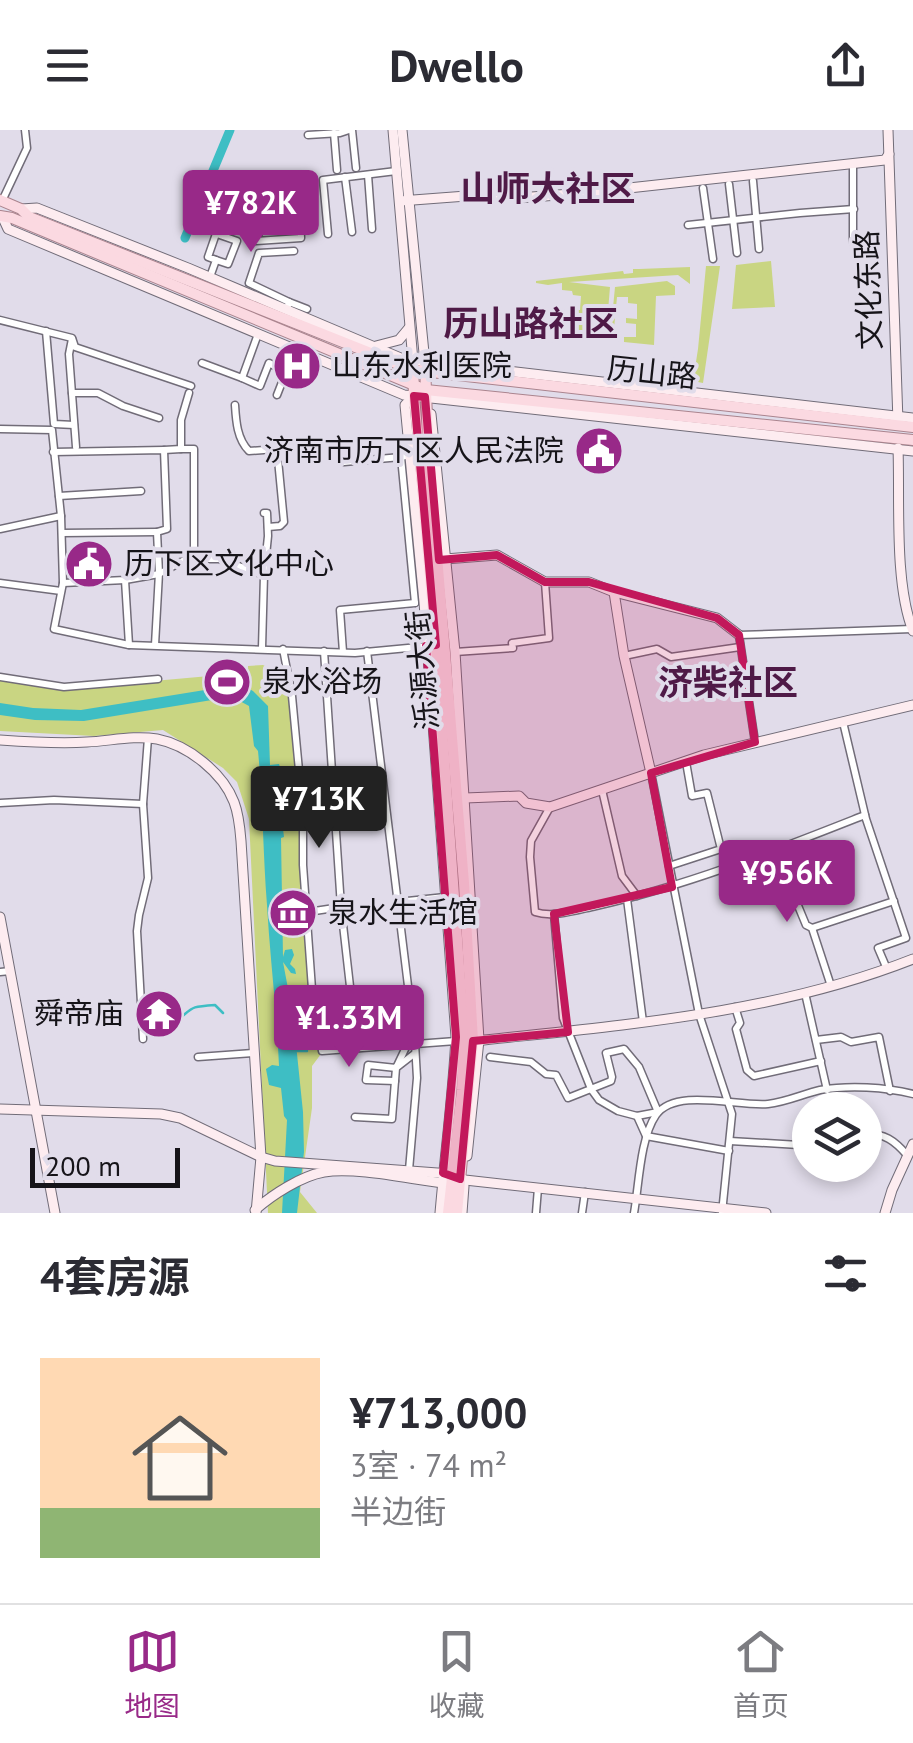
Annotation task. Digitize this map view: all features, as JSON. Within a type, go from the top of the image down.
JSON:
[{"type":"main road","name":"历山路","points":[[1,200],[29,217],[419,366],[898,421],[913,426]]},
{"type":"main road","points":[[2,217],[414,383],[421,394]]},
{"type":"main road","points":[[414,383],[419,366]]},
{"type":"main road","name":"泺源大街","points":[[419,366],[424,602],[464,1036],[448,1213]]},
{"type":"main road","name":"历山路","points":[[421,394],[898,444],[913,440]]},
{"type":"main road","name":"泺源大街","points":[[421,394],[443,559],[476,1041],[452,1179],[460,1213]]},
{"type":"street","points":[[1,200],[27,148],[25,130]]},
{"type":"street","points":[[308,135],[350,130],[356,168]]},
{"type":"street","points":[[394,130],[397,171],[405,200],[419,366]]},
{"type":"street","points":[[402,130],[410,326],[419,366]]},
{"type":"street","name":"文化东路","points":[[888,130],[901,567],[913,630]]},
{"type":"street","points":[[334,133],[337,170]]},
{"type":"street","points":[[405,200],[583,193],[853,164],[884,160],[889,154]]},
{"type":"street","points":[[853,164],[853,242]]},
{"type":"street","points":[[328,234],[322,180],[397,171]]},
{"type":"street","points":[[368,175],[372,230]]},
{"type":"street","points":[[345,177],[352,232]]},
{"type":"street","points":[[753,181],[759,249]]},
{"type":"street","points":[[728,184],[738,253]]},
{"type":"street","points":[[703,188],[713,259]]},
{"type":"street","points":[[264,218],[256,241],[301,238],[298,192]]},
{"type":"street","points":[[217,234],[237,241],[228,264],[208,257],[218,228],[212,226],[222,206],[264,218],[300,214]]},
{"type":"street","points":[[21,209],[36,208],[210,277],[307,310]]},
{"type":"street","points":[[688,224],[854,210]]},
{"type":"street","points":[[2,217],[8,229],[404,395],[421,394]]},
{"type":"street","points":[[294,250],[260,253],[249,284],[419,366]]},
{"type":"street","points":[[210,277],[216,260]]},
{"type":"street","points":[[0,320],[72,338]]},
{"type":"street","points":[[374,346],[399,340],[410,326]]},
{"type":"street","points":[[46,330],[54,424],[74,425]]},
{"type":"street","points":[[242,378],[258,334]]},
{"type":"street","points":[[72,338],[75,347],[190,389],[181,420],[181,449]]},
{"type":"street","points":[[72,338],[69,354],[76,447]]},
{"type":"street","points":[[202,363],[260,386],[269,363],[286,372],[277,395]]},
{"type":"street","points":[[72,393],[98,394],[160,418]]},
{"type":"street","points":[[343,652],[340,610],[424,602],[406,456],[405,405],[421,394]]},
{"type":"street","points":[[235,405],[236,425],[245,448],[277,448],[284,522],[268,527]]},
{"type":"street","points":[[898,421],[913,418]]},
{"type":"street","points":[[0,429],[52,430],[62,533],[62,587],[54,628],[129,645],[343,652],[431,646],[456,1041],[452,1179],[440,1213]]},
{"type":"street","points":[[898,444],[913,451]]},
{"type":"street","points":[[54,452],[194,449],[194,559]]},
{"type":"street","points":[[62,533],[157,532],[167,528],[164,450]]},
{"type":"street","points":[[344,462],[406,456]]},
{"type":"street","points":[[59,496],[141,491]]},
{"type":"street","points":[[262,648],[268,527],[264,513]]},
{"type":"street","points":[[0,528],[61,516]]},
{"type":"street","points":[[156,645],[157,532]]},
{"type":"street","points":[[913,630],[739,634],[717,618],[589,582],[545,582],[497,555],[443,559],[455,652],[465,798],[476,1041],[735,1008],[831,986],[913,959]]},
{"type":"street","points":[[0,583],[62,587],[125,580],[159,574],[186,558],[219,559],[264,576]]},
{"type":"street","points":[[125,580],[129,645]]},
{"type":"street","points":[[455,652],[512,648],[512,643],[549,638],[545,582]]},
{"type":"street","points":[[614,592],[699,1014],[732,1114],[722,1210]]},
{"type":"street","points":[[739,634],[756,742]]},
{"type":"street","points":[[624,656],[658,648],[670,656],[740,648]]},
{"type":"street","points":[[283,649],[292,696],[303,813],[312,989],[322,1050],[456,1041]]},
{"type":"street","points":[[324,651],[341,907],[357,1048]]},
{"type":"street","points":[[367,652],[415,1053],[417,1078],[409,1170]]},
{"type":"street","points":[[0,677],[64,687],[158,679]]},
{"type":"street","points":[[465,798],[519,796],[526,803],[550,807],[704,755],[913,705]]},
{"type":"street","points":[[843,722],[865,815],[906,938],[878,948],[887,969]]},
{"type":"street","points":[[143,1040],[137,932],[148,878],[143,804],[148,738]]},
{"type":"street","points":[[0,740],[80,742],[148,738],[172,743],[228,789],[235,805],[240,841],[260,1158],[258,1209]]},
{"type":"street","points":[[669,866],[721,849],[707,793],[692,796],[686,762]]},
{"type":"street","points":[[332,776],[382,772]]},
{"type":"street","points":[[602,790],[622,876],[637,896]]},
{"type":"street","points":[[0,803],[54,800],[143,804]]},
{"type":"street","points":[[550,807],[532,841],[530,857],[535,912],[543,914],[672,887],[865,815]]},
{"type":"street","points":[[303,813],[334,811]]},
{"type":"street","points":[[775,850],[806,925],[812,928],[894,901]]},
{"type":"street","points":[[398,902],[446,897]]},
{"type":"street","points":[[627,899],[643,1022]]},
{"type":"street","points":[[308,912],[341,907]]},
{"type":"street","points":[[554,914],[563,1018],[591,1089],[599,1100],[618,1111],[636,1116],[699,1099],[768,1104],[827,1090],[913,1094]]},
{"type":"street","points":[[1,924],[5,971],[56,1213]]},
{"type":"street","points":[[812,928],[831,986]]},
{"type":"street","points":[[805,993],[827,1090]]},
{"type":"street","points":[[735,1008],[746,1070],[754,1076],[820,1061]]},
{"type":"street","points":[[816,1040],[841,1037],[851,1042],[879,1036],[890,1090]]},
{"type":"street","points":[[355,1117],[392,1118],[396,1068],[411,1044]]},
{"type":"street","points":[[490,1058],[531,1062],[546,1074],[556,1076],[568,1098],[610,1081],[606,1053],[624,1049],[639,1068],[658,1112],[646,1136],[634,1213]]},
{"type":"street","points":[[395,1082],[366,1080],[368,1065],[396,1068],[415,1053]]},
{"type":"street","points":[[198,1058],[253,1054]]},
{"type":"street","points":[[0,1109],[144,1112],[180,1118],[260,1158],[317,1168],[766,1213]]},
{"type":"street","points":[[636,1116],[646,1136]]},
{"type":"street","points":[[882,1135],[895,1141],[908,1155]]},
{"type":"street","points":[[646,1136],[729,1146],[792,1146]]},
{"type":"street","points":[[885,1213],[913,1144]]},
{"type":"street","points":[[258,1209],[317,1168],[409,1170],[452,1179]]},
{"type":"street","points":[[536,1213],[538,1188]]},
{"type":"street","points":[[582,1213],[584,1192]]},
{"type":"highlighted area","points":[[414,396],[425,397],[439,560],[497,555],[545,582],[589,582],[717,618],[739,635],[755,742],[651,773],[672,887],[554,914],[568,1032],[473,1041],[460,1179],[443,1173],[456,1037],[426,646],[436,645]]},
{"type":"green space","points":[[771,261],[775,307],[732,309],[736,265]]},
{"type":"green space","points":[[706,266],[720,266],[703,383],[693,381]]},
{"type":"green space","points":[[690,267],[690,284],[678,275],[569,282],[610,287],[606,335],[578,332],[579,316],[570,314],[570,310],[580,310],[581,296],[562,290],[562,283],[536,283],[623,271],[633,273],[633,269]]},
{"type":"green space","points":[[667,281],[675,286],[675,295],[656,296],[654,345],[624,342],[624,337],[636,337],[636,324],[626,323],[626,318],[637,319],[637,304],[628,303],[628,297],[617,297],[610,339],[615,287]]},
{"type":"green space","points":[[263,665],[286,677],[298,753],[307,947],[321,1054],[312,1066],[312,1108],[300,1192],[317,1213],[268,1213],[249,819],[237,782],[223,768],[163,730],[94,736],[0,731],[0,679],[64,689],[243,673],[248,672],[248,666]]},
{"type":"water","points":[[243,673],[244,686],[268,706],[270,765],[280,767],[271,773],[277,829],[283,829],[284,837],[283,957],[285,950],[292,949],[290,964],[296,974],[283,962],[303,1112],[304,1152],[297,1213],[282,1213],[287,1120],[281,1088],[269,1085],[266,1069],[279,1066],[260,770],[249,706],[238,700],[218,699],[84,721],[0,715],[0,703],[81,710],[211,689],[210,677]]},
{"type":"waterway","points":[[185,238],[230,130]]},
{"type":"waterway","points":[[144,1022],[174,1023],[200,1006],[215,1005],[223,1013]]},
{"type":"waterway","points":[[297,1051],[307,1051]]},
{"type":"place","name":"山东水利医院","points":[[297,366]]},
{"type":"place","name":"济南市历下区人民法院","points":[[599,451]]},
{"type":"place","name":"历下区文化中心","points":[[89,564]]},
{"type":"place","name":"泉水浴场","points":[[227,682]]},
{"type":"place","name":"泉水生活馆","points":[[293,913]]},
{"type":"place","name":"舜帝庙","points":[[159,1014]]},
{"type":"district","name":"山师大社区","points":[[548,189]]},
{"type":"district","name":"历山路社区","points":[[531,324]]},
{"type":"district","name":"济柴社区","points":[[728,683]]}]
